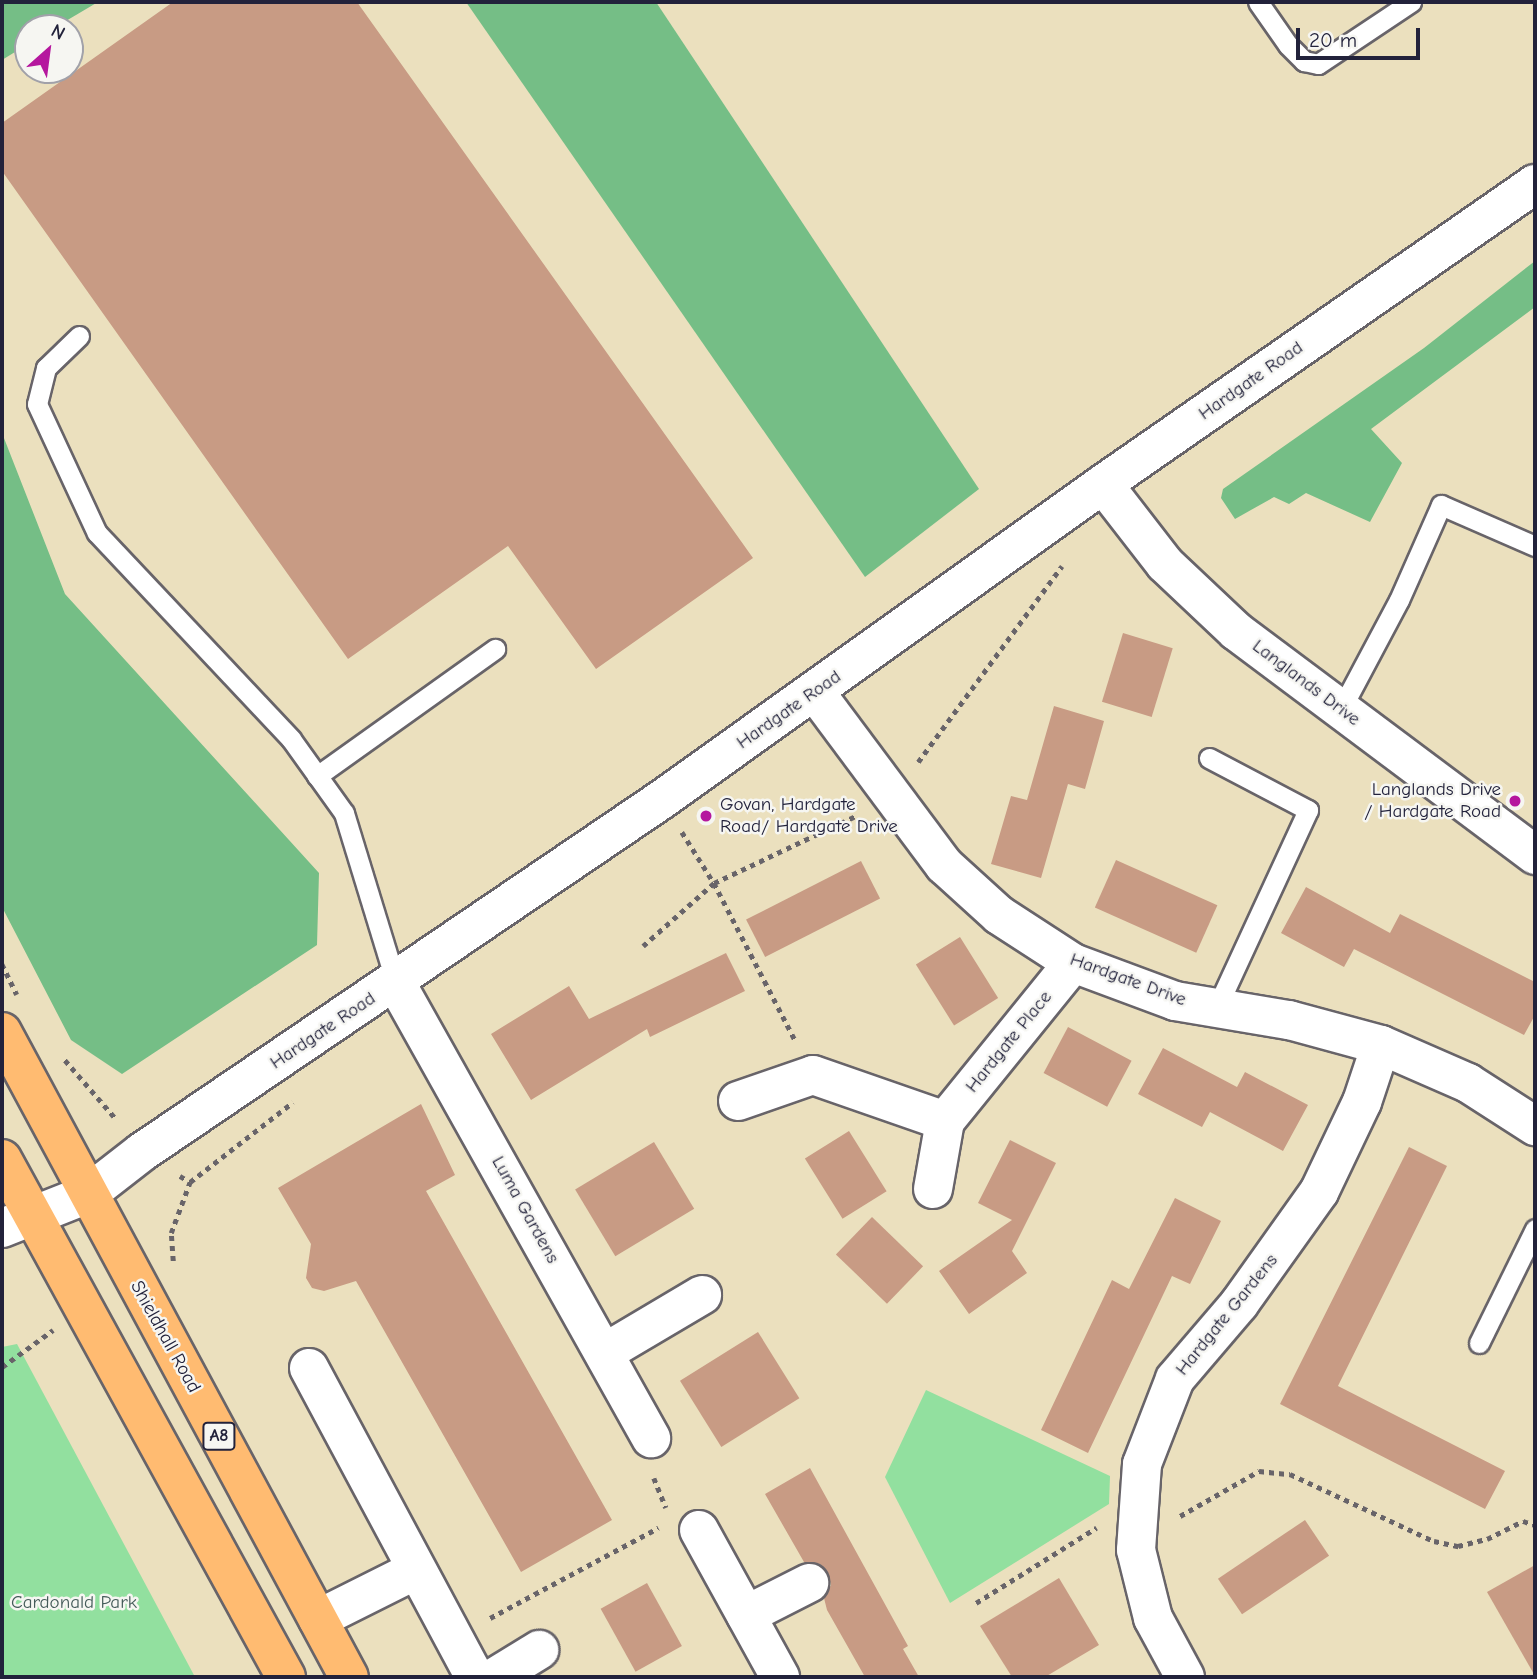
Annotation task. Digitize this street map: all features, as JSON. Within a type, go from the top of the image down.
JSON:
[{"type":"main road","name":"Shieldhall Road","points":[[11,1017],[88,1194],[349,1677]]},
{"type":"main road","points":[[2,1160],[17,1222],[286,1677]]},
{"type":"street","name":"Hardgate Road","points":[[17,1222],[88,1194],[142,1152],[396,983],[661,800],[1103,484],[1535,184]]},
{"type":"street","name":"Langlands Drive","points":[[1103,484],[1165,564],[1236,631],[1535,855]]},
{"type":"street","name":"Hardgate Drive","points":[[815,692],[944,865],[999,915],[1073,963],[1175,1001],[1217,1007],[1381,1045],[1468,1083],[1535,1126]]},
{"type":"street","name":"Hardgate Place","points":[[933,1188],[945,1121],[1073,963]]},
{"type":"street","name":"Luma Gardens","points":[[396,983],[651,1438]]},
{"type":"street","name":"Hardgate Gardens","points":[[1185,1677],[1153,1618],[1136,1540],[1142,1464],[1175,1379],[1239,1304],[1319,1192],[1362,1102],[1381,1045]]},
{"type":"street","points":[[738,1101],[813,1074],[945,1121]]},
{"type":"street","points":[[604,1353],[702,1295]]},
{"type":"street","points":[[309,1368],[475,1677]]},
{"type":"street","points":[[685,1525],[746,1615],[780,1677]]},
{"type":"street","points":[[318,1619],[416,1570]]},
{"type":"street","points":[[746,1615],[809,1583]]},
{"type":"street","points":[[495,1677],[539,1650]]},
{"type":"lane","points":[[1258,2],[1288,44],[1304,61],[1318,64],[1410,2]]},
{"type":"lane","points":[[79,336],[46,368],[37,404],[97,533],[290,739],[344,813],[396,983]]},
{"type":"lane","points":[[1341,709],[1399,600],[1441,505],[1535,546]]},
{"type":"lane","points":[[317,776],[495,649]]},
{"type":"lane","points":[[1209,758],[1308,810],[1217,1007]]},
{"type":"lane","points":[[1479,1343],[1535,1229]]},
{"type":"path","points":[[661,800],[714,883],[813,1074]]},
{"type":"path","points":[[2,964],[11,1017]]},
{"type":"path","points":[[59,1053],[93,1089],[142,1152]]},
{"type":"path","points":[[651,1438],[655,1486],[685,1525]]},
{"type":"path","points":[[1136,1540],[1259,1471],[1290,1475],[1434,1541],[1458,1546],[1487,1539],[1523,1521],[1535,1525]]},
{"type":"path","points":[[976,1603],[1138,1501]]},
{"type":"path","points":[[454,1638],[660,1527]]},
{"type":"green space","points":[[2,2],[98,2],[78,14],[14,14],[14,53],[2,60]]},
{"type":"green space","points":[[466,2],[656,2],[979,489],[865,577]]},
{"type":"green space","points":[[1535,261],[1535,307],[1371,429],[1402,463],[1370,522],[1306,493],[1289,504],[1274,497],[1235,519],[1221,498],[1223,489],[1424,348]]},
{"type":"green space","points":[[2,433],[65,594],[319,873],[317,945],[122,1074],[71,1040],[2,907]]},
{"type":"green space","name":"Cardonald Park","points":[[17,1344],[195,1677],[2,1677],[2,1347]]},
{"type":"green space","points":[[926,1390],[1110,1476],[1109,1504],[950,1603],[885,1477]]},
{"type":"building","points":[[173,2],[357,2],[753,558],[596,669],[508,546],[348,659],[2,171],[2,123],[57,84],[84,84],[84,65]]},
{"type":"building","points":[[1123,633],[1173,648],[1152,717],[1102,702]]},
{"type":"building","points":[[1054,706],[1104,721],[1085,789],[1068,784],[1041,878],[991,864],[1011,796],[1027,800]]},
{"type":"building","points":[[1116,860],[1217,905],[1196,953],[1095,908]]},
{"type":"building","points":[[861,861],[880,898],[765,957],[746,920]]},
{"type":"building","points":[[1306,887],[1390,933],[1400,914],[1535,982],[1535,1015],[1524,1035],[1354,949],[1344,967],[1281,933]]},
{"type":"building","points":[[960,937],[998,998],[954,1026],[916,965]]},
{"type":"building","points":[[726,953],[745,991],[650,1037],[647,1029],[531,1100],[491,1034],[569,986],[589,1019]]},
{"type":"building","points":[[1068,1027],[1132,1061],[1107,1107],[1044,1073]]},
{"type":"building","points":[[1163,1048],[1237,1087],[1245,1072],[1308,1105],[1283,1151],[1210,1112],[1202,1127],[1138,1094]]},
{"type":"building","points":[[421,1104],[455,1175],[426,1191],[612,1520],[521,1572],[356,1281],[324,1291],[312,1288],[306,1278],[311,1244],[278,1188]]},
{"type":"building","points":[[849,1131],[887,1191],[843,1219],[805,1159]]},
{"type":"building","points":[[1010,1140],[1056,1163],[1012,1251],[1027,1273],[969,1314],[939,1271],[1012,1220],[978,1203]]},
{"type":"building","points":[[654,1142],[694,1209],[615,1256],[575,1189]]},
{"type":"building","points":[[1409,1147],[1447,1166],[1338,1386],[1505,1471],[1485,1509],[1280,1404]]},
{"type":"building","points":[[1175,1198],[1221,1221],[1190,1284],[1172,1276],[1088,1453],[1041,1430],[1112,1280],[1129,1289]]},
{"type":"building","points":[[872,1217],[923,1266],[887,1304],[836,1254]]},
{"type":"building","points":[[758,1332],[799,1398],[721,1447],[680,1381]]},
{"type":"building","points":[[810,1468],[908,1646],[903,1649],[919,1677],[865,1677],[827,1610],[824,1598],[831,1585],[828,1573],[820,1564],[804,1562],[765,1494]]},
{"type":"building","points":[[1305,1520],[1329,1556],[1242,1614],[1218,1579]]},
{"type":"building","points":[[1535,1565],[1535,1676],[1487,1592]]},
{"type":"building","points":[[1059,1578],[1099,1645],[1045,1677],[1012,1677],[980,1626]]},
{"type":"building","points":[[647,1583],[682,1646],[636,1672],[601,1609]]},
{"type":"place","name":"Langlands Drive / Hardgate Road","points":[[1515,801]]},
{"type":"place","name":"Govan, Hardgate Road/ Hardgate Drive","points":[[706,816]]}]
